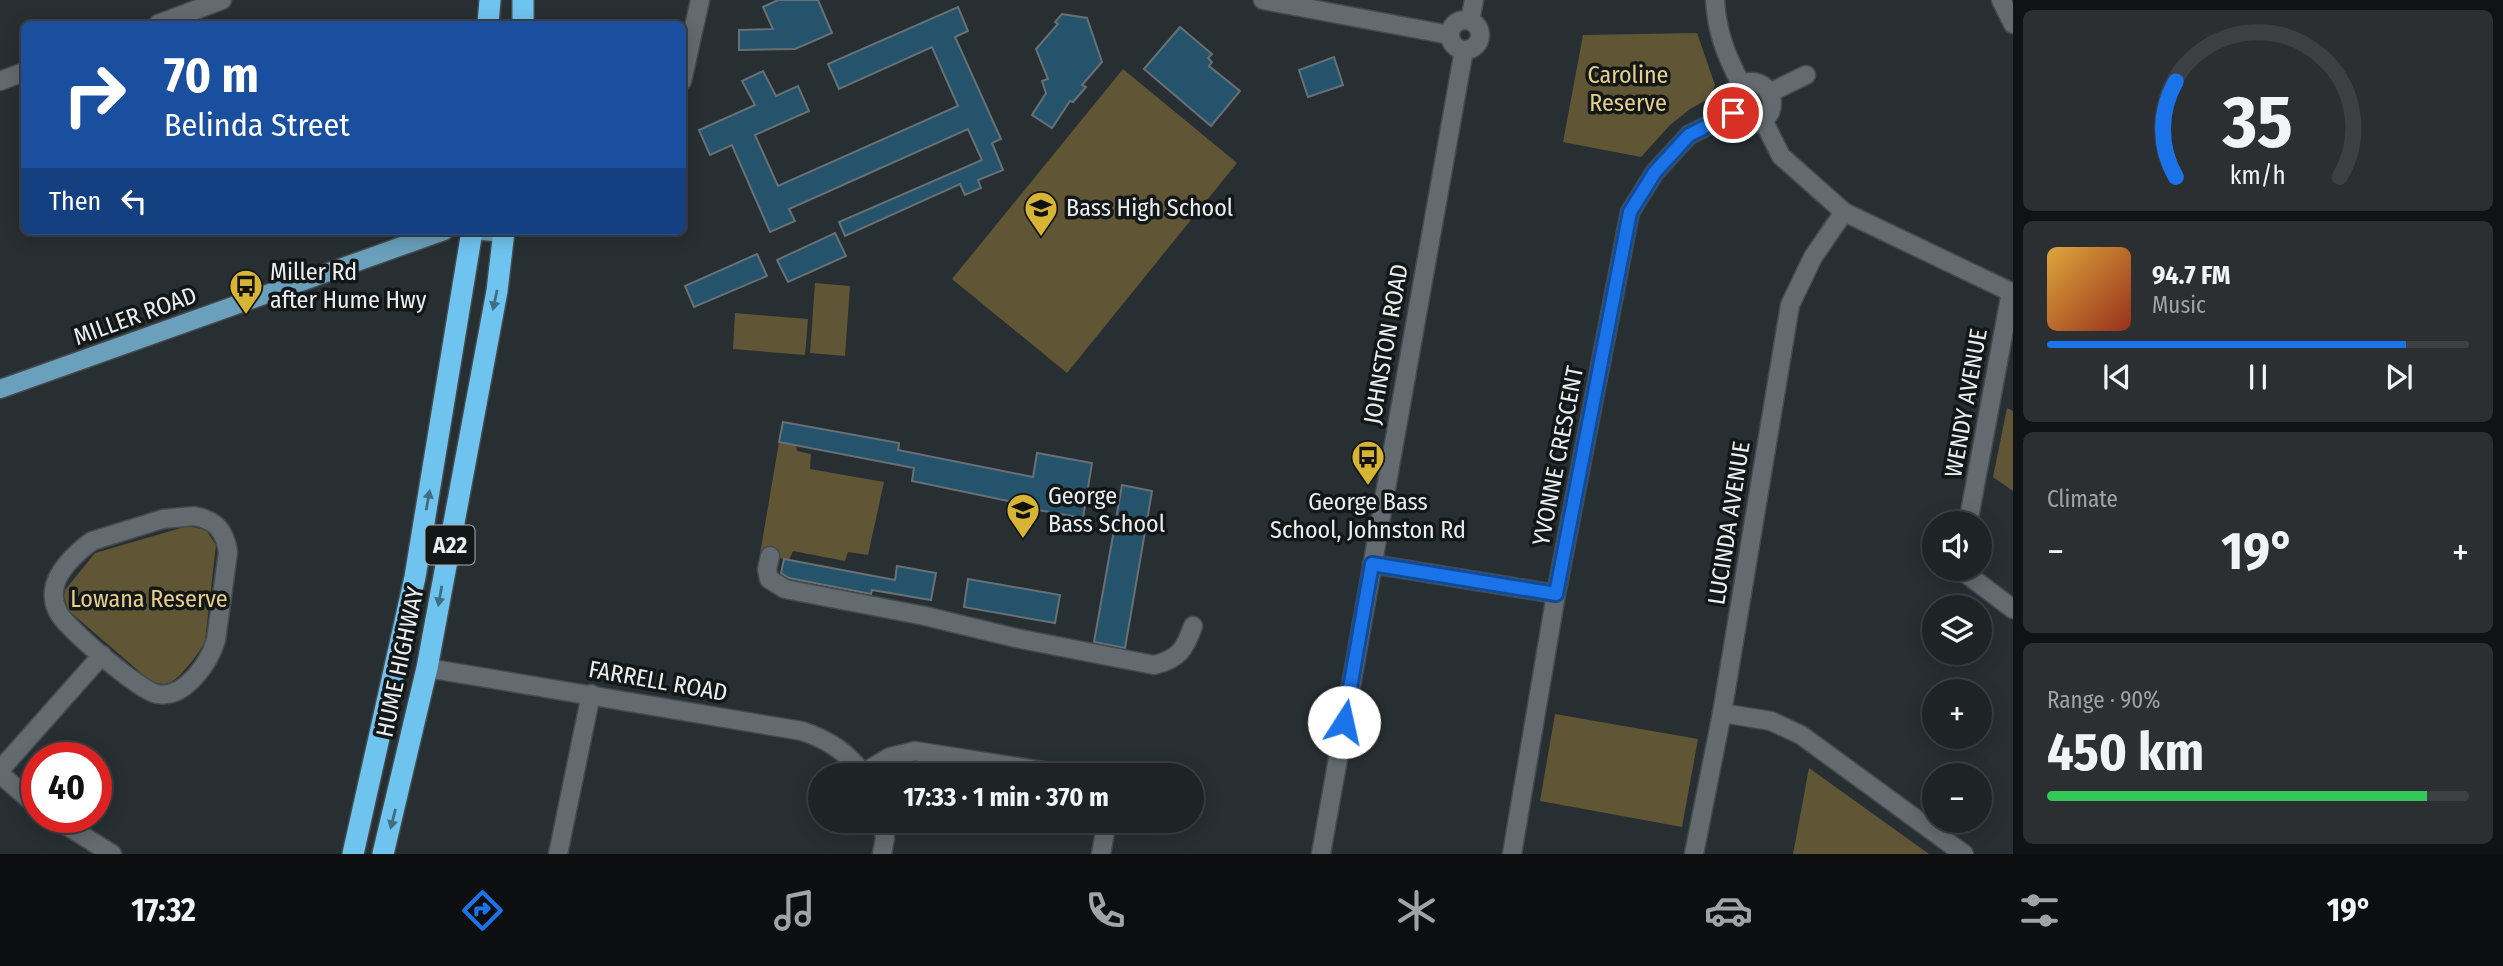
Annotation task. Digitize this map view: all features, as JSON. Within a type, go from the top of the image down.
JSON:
[{"type":"highway","points":[[488,21],[490,0]]},
{"type":"highway","points":[[523,0],[523,21]]},
{"type":"highway","name":"HUME HIGHWAY","points":[[353,854],[415,577],[471,235]]},
{"type":"highway","name":"HUME HIGHWAY","points":[[383,854],[427,668],[497,291],[497,235]]},
{"type":"main road","name":"MILLER ROAD","points":[[0,390],[433,235]]},
{"type":"street","points":[[166,21],[222,0]]},
{"type":"street","points":[[686,63],[700,0]]},
{"type":"street","points":[[1263,0],[1450,35]]},
{"type":"street","points":[[1470,21],[1474,0]]},
{"type":"street","points":[[1715,0],[1717,28],[1741,84]]},
{"type":"street","points":[[2001,0],[2013,24]]},
{"type":"street","points":[[1470,21],[1478,27],[1480,39],[1473,48],[1464,50],[1455,46],[1450,35],[1458,22],[1470,21]]},
{"type":"street","name":"JOHNSTON ROAD","points":[[1321,854],[1464,50]]},
{"type":"street","points":[[0,81],[21,73]]},
{"type":"street","points":[[1769,93],[1806,75]]},
{"type":"street","points":[[1759,83],[1769,93],[1770,110],[1763,120],[1756,123],[1744,122],[1733,113],[1730,106],[1731,95],[1741,84],[1759,83]]},
{"type":"street","name":"YVONNE CRESCENT","points":[[1512,854],[1556,594],[1630,212],[1655,172],[1689,135],[1733,113]]},
{"type":"street","points":[[1763,120],[1782,156],[1844,212],[2012,293]]},
{"type":"street","name":"LUCINDA AVENUE","points":[[1693,854],[1722,713],[1790,306],[1813,257],[1844,212]]},
{"type":"street","name":"WENDY AVENUE","points":[[1970,511],[2012,293]]},
{"type":"street","points":[[194,516],[207,518],[218,526],[226,538],[228,552],[216,640],[212,654],[204,666],[179,690],[170,694],[157,694],[137,684],[102,655],[64,621],[58,612],[54,593],[56,581],[62,571],[92,541],[163,519],[194,516]]},
{"type":"street","points":[[770,556],[767,569],[769,579],[785,589],[1154,665],[1178,656],[1193,626]]},
{"type":"street","points":[[1372,564],[1556,594]]},
{"type":"street","points":[[1976,581],[2013,609]]},
{"type":"street","points":[[21,791],[0,772],[102,655]]},
{"type":"street","name":"FARRELL ROAD","points":[[427,668],[802,731],[832,744],[856,763]]},
{"type":"street","points":[[558,854],[591,694]]},
{"type":"street","points":[[1722,713],[1771,721],[1801,735],[1964,854]]},
{"type":"street","points":[[881,763],[890,757],[915,751],[992,763]]},
{"type":"street","points":[[79,833],[112,854]]},
{"type":"street","points":[[882,854],[884,833]]},
{"type":"street","points":[[1101,854],[1105,833]]},
{"type":"green space","name":"Caroline Reserve","points":[[1697,33],[1715,85],[1710,98],[1670,125],[1641,157],[1563,142],[1583,35]]},
{"type":"green space","points":[[1123,69],[1237,163],[1067,373],[952,279]]},
{"type":"green space","points":[[815,283],[850,286],[845,356],[810,353]]},
{"type":"green space","points":[[735,313],[808,319],[805,355],[733,349]]},
{"type":"green space","points":[[2007,408],[2013,411],[2013,491],[1993,477]]},
{"type":"green space","points":[[779,442],[796,446],[797,451],[811,454],[810,469],[884,482],[868,555],[848,552],[845,561],[793,551],[789,560],[760,554]]},
{"type":"green space","name":"Lowana Reserve","points":[[188,526],[206,530],[216,545],[205,641],[180,675],[168,683],[160,684],[149,680],[68,610],[65,590],[95,553]]},
{"type":"green space","points":[[1555,714],[1698,739],[1682,827],[1540,801]]},
{"type":"green space","points":[[1809,768],[1929,854],[1793,854]]},
{"type":"building","points":[[778,0],[818,0],[832,33],[795,49],[739,50],[739,30],[773,29],[763,7]]},
{"type":"building","points":[[958,7],[968,31],[955,37],[1001,139],[992,143],[1003,170],[978,180],[981,188],[965,195],[960,184],[845,236],[839,222],[982,160],[968,129],[789,209],[795,221],[770,232],[732,145],[710,155],[699,130],[755,105],[742,81],[763,71],[776,96],[798,86],[809,111],[755,135],[778,186],[958,106],[932,47],[839,89],[828,64]]},
{"type":"building","points":[[1062,14],[1087,18],[1102,62],[1082,85],[1086,87],[1073,102],[1070,101],[1052,128],[1032,115],[1046,93],[1042,81],[1048,79],[1036,49],[1058,24],[1055,22]]},
{"type":"building","points":[[1180,27],[1212,54],[1208,58],[1212,62],[1209,66],[1240,91],[1211,126],[1144,69]]},
{"type":"building","points":[[1334,57],[1343,85],[1308,97],[1299,70]]},
{"type":"building","points":[[835,233],[846,256],[788,282],[777,260]]},
{"type":"building","points":[[757,254],[767,276],[694,307],[685,286]]},
{"type":"building","points":[[783,422],[899,443],[898,450],[1033,477],[1037,453],[1092,463],[1083,518],[912,481],[914,468],[779,442]]},
{"type":"building","points":[[1122,485],[1152,491],[1125,648],[1094,642]]},
{"type":"building","points":[[784,559],[895,580],[897,566],[936,573],[931,600],[872,590],[871,594],[789,578],[781,573]]},
{"type":"building","points":[[968,579],[1060,595],[1055,623],[964,607]]},
{"type":"place","name":"Bass High School","points":[[1041,238]]},
{"type":"place","name":"Miller Rd after Hume Hwy","points":[[246,316]]},
{"type":"place","name":"George Bass School, Johnston Rd","points":[[1368,487]]},
{"type":"place","name":"George Bass School","points":[[1023,540]]},
{"type":"route","points":[[1344,722],[1372,564],[1556,594],[1630,212],[1655,172],[1689,135],[1733,113]]}]
